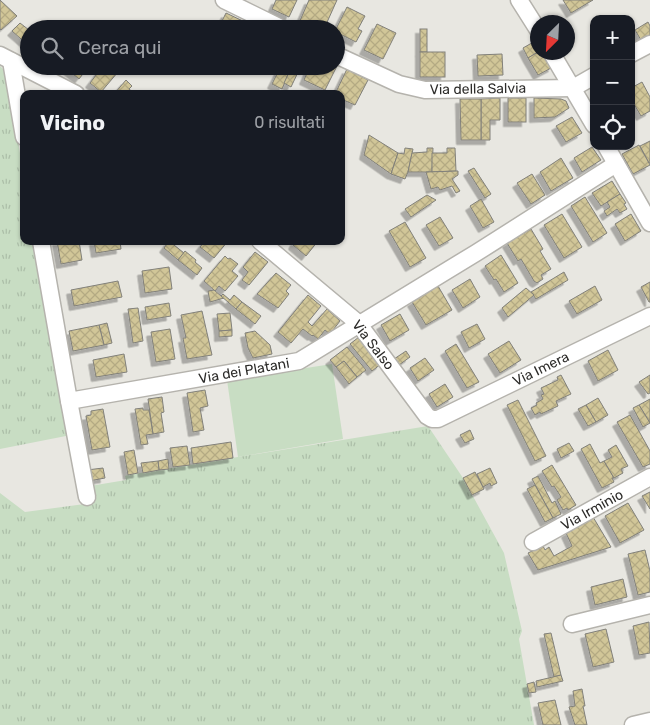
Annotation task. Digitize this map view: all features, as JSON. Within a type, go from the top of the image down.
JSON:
[{"type":"street","points":[[224,0],[264,20]]},
{"type":"street","points":[[519,0],[530,17]]},
{"type":"street","points":[[635,52],[650,44]]},
{"type":"street","points":[[5,58],[20,66]]},
{"type":"street","points":[[5,58],[20,120]]},
{"type":"street","name":"Via della Salvia","points":[[345,59],[399,84],[425,90],[573,88],[590,78]]},
{"type":"street","points":[[556,60],[590,118]]},
{"type":"street","points":[[39,75],[68,90]]},
{"type":"street","points":[[608,150],[650,222]]},
{"type":"street","name":"Via dei Platani","points":[[69,401],[299,361],[476,253],[616,164]]},
{"type":"street","points":[[42,245],[87,497]]},
{"type":"street","name":"Via Salso","points":[[265,245],[358,324],[427,416],[432,419]]},
{"type":"street","name":"Via Imera","points":[[432,419],[438,419],[650,316]]},
{"type":"street","name":"Via Irminio","points":[[533,542],[650,477]]},
{"type":"street","points":[[572,624],[650,605]]},
{"type":"street","points":[[633,725],[650,721]]},
{"type":"green space","points":[[0,66],[5,71],[20,153],[20,245],[37,245],[71,435],[0,449]]},
{"type":"green space","points":[[332,364],[343,439],[238,457],[227,380]]},
{"type":"green space","points":[[428,426],[463,478],[504,553],[522,631],[519,639],[534,725],[0,725],[0,493],[25,512],[92,503],[90,486],[126,480],[125,476],[128,475]]},
{"type":"building","points":[[0,0],[17,16],[1,30],[0,29]]},
{"type":"building","points":[[276,0],[297,0],[289,17],[272,9]]},
{"type":"building","points":[[309,0],[337,0],[328,20],[300,20]]},
{"type":"building","points":[[563,0],[593,0],[571,13]]},
{"type":"building","points":[[347,7],[365,16],[358,29],[362,31],[356,42],[345,36],[345,20],[340,20]]},
{"type":"building","points":[[226,13],[241,20],[222,20]]},
{"type":"building","points":[[648,22],[650,35],[641,40],[635,30]]},
{"type":"building","points":[[20,23],[20,38],[12,31]]},
{"type":"building","points":[[377,24],[396,33],[383,59],[364,50]]},
{"type":"building","points":[[420,29],[427,29],[427,52],[420,52]]},
{"type":"building","points":[[530,44],[530,57],[528,58],[523,48]]},
{"type":"building","points":[[420,52],[445,52],[445,77],[420,77]]},
{"type":"building","points":[[502,54],[503,75],[478,76],[477,55]]},
{"type":"building","points":[[530,57],[530,60],[549,60],[553,67],[538,75],[528,58]]},
{"type":"building","points":[[347,69],[368,80],[355,105],[345,101],[345,90],[337,90]]},
{"type":"building","points":[[74,75],[82,75],[79,79]]},
{"type":"building","points":[[96,75],[115,75],[103,90],[99,90],[90,83]]},
{"type":"building","points":[[276,75],[288,75],[282,89],[272,84]]},
{"type":"building","points":[[288,75],[297,75],[291,87],[284,83]]},
{"type":"building","points":[[306,75],[332,75],[325,90],[304,80]]},
{"type":"building","points":[[126,80],[132,86],[129,89],[130,90],[117,90]]},
{"type":"building","points":[[642,82],[650,97],[650,111],[641,116],[635,106],[635,86]]},
{"type":"building","points":[[500,98],[500,120],[490,120],[490,140],[481,140],[481,99]]},
{"type":"building","points":[[508,98],[526,98],[526,122],[508,122]]},
{"type":"building","points":[[534,98],[561,99],[566,101],[569,108],[555,117],[534,118]]},
{"type":"building","points":[[460,99],[481,99],[481,140],[461,140]]},
{"type":"building","points":[[572,117],[582,133],[566,142],[556,126]]},
{"type":"building","points":[[369,135],[398,153],[391,174],[364,155]]},
{"type":"building","points":[[650,141],[650,163],[649,163],[640,146]]},
{"type":"building","points":[[639,145],[650,165],[633,174],[622,154],[630,150],[635,150],[635,147]]},
{"type":"building","points":[[405,148],[413,149],[405,179],[391,174],[398,153],[404,154]]},
{"type":"building","points":[[427,148],[433,148],[432,172],[408,172],[412,153],[427,152]]},
{"type":"building","points":[[447,148],[455,148],[456,171],[432,172],[432,153],[447,153]]},
{"type":"building","points":[[590,148],[590,150],[594,150],[601,160],[582,172],[574,158]]},
{"type":"building","points":[[561,158],[573,178],[551,191],[540,172]]},
{"type":"building","points":[[474,168],[491,194],[485,198],[468,171]]},
{"type":"building","points":[[458,171],[458,175],[452,179],[460,191],[456,193],[452,186],[440,190],[438,187],[431,189],[426,172]]},
{"type":"building","points":[[532,174],[545,195],[531,204],[517,183]]},
{"type":"building","points":[[612,181],[620,194],[601,206],[592,193]]},
{"type":"building","points":[[620,194],[626,203],[624,204],[627,209],[620,213],[617,209],[607,216],[604,211],[610,207],[607,202]]},
{"type":"building","points":[[427,195],[436,200],[411,217],[405,209]]},
{"type":"building","points":[[585,197],[607,233],[593,242],[571,206]]},
{"type":"building","points":[[481,199],[494,222],[483,228],[470,206]]},
{"type":"building","points":[[562,214],[582,247],[564,258],[544,225]]},
{"type":"building","points":[[631,214],[641,231],[625,241],[615,224]]},
{"type":"building","points":[[440,217],[453,238],[439,246],[426,225]]},
{"type":"building","points":[[405,222],[426,258],[410,267],[389,231]]},
{"type":"building","points":[[531,229],[543,249],[540,251],[551,269],[541,275],[543,279],[537,283],[521,259],[518,261],[507,243]]},
{"type":"building","points":[[58,245],[80,245],[82,260],[61,264]]},
{"type":"building","points":[[95,245],[120,245],[121,249],[96,253]]},
{"type":"building","points":[[166,245],[174,245],[184,253],[178,260],[164,248]]},
{"type":"building","points":[[202,245],[225,245],[214,258],[200,247]]},
{"type":"building","points":[[293,245],[315,245],[306,256]]},
{"type":"building","points":[[185,251],[202,268],[197,275],[178,260]]},
{"type":"building","points":[[255,252],[268,262],[249,285],[242,280],[248,272],[243,267]]},
{"type":"building","points":[[501,255],[518,283],[504,292],[485,266]]},
{"type":"building","points":[[225,256],[238,264],[232,271],[238,276],[225,291],[219,286],[215,291],[204,281]]},
{"type":"building","points":[[169,267],[172,289],[145,293],[142,271]]},
{"type":"building","points":[[564,272],[568,280],[536,299],[531,292]]},
{"type":"building","points":[[276,273],[291,285],[286,291],[289,294],[278,308],[257,294]]},
{"type":"building","points":[[470,279],[480,297],[463,308],[452,290]]},
{"type":"building","points":[[118,281],[122,297],[74,306],[71,290]]},
{"type":"building","points":[[650,282],[650,302],[649,302],[641,287]]},
{"type":"building","points":[[438,286],[452,310],[426,325],[412,302]]},
{"type":"building","points":[[595,286],[602,300],[577,314],[569,301]]},
{"type":"building","points":[[526,288],[534,295],[508,317],[502,308]]},
{"type":"building","points":[[214,290],[224,298],[210,302],[208,291]]},
{"type":"building","points":[[223,294],[230,300],[234,295],[242,302],[236,309],[221,296]]},
{"type":"building","points":[[308,295],[321,306],[308,322],[312,326],[327,309],[340,321],[330,334],[325,330],[318,339],[303,329],[291,343],[278,332]]},
{"type":"building","points":[[242,302],[261,316],[255,324],[236,309]]},
{"type":"building","points":[[169,303],[171,316],[147,320],[145,307]]},
{"type":"building","points":[[138,308],[143,341],[133,343],[128,309]]},
{"type":"building","points":[[202,311],[212,355],[187,359],[183,338],[186,338],[181,315]]},
{"type":"building","points":[[230,313],[232,330],[219,331],[217,314]]},
{"type":"building","points":[[400,314],[409,330],[390,341],[381,325]]},
{"type":"building","points":[[107,323],[112,343],[104,345],[99,325]]},
{"type":"building","points":[[477,324],[485,339],[469,348],[461,332]]},
{"type":"building","points":[[99,325],[104,345],[73,351],[69,331]]},
{"type":"building","points":[[170,329],[175,359],[156,362],[151,332]]},
{"type":"building","points":[[232,330],[232,336],[219,337],[219,331]]},
{"type":"building","points":[[255,331],[270,345],[272,354],[253,358],[248,348],[245,333]]},
{"type":"building","points":[[359,337],[381,364],[372,371],[350,344]]},
{"type":"building","points":[[509,341],[521,360],[500,373],[488,354]]},
{"type":"building","points":[[456,344],[479,382],[467,388],[445,351]]},
{"type":"building","points":[[347,347],[366,370],[357,377],[344,361],[336,367],[330,360]]},
{"type":"building","points":[[608,350],[618,370],[598,381],[588,361]]},
{"type":"building","points":[[406,351],[410,357],[399,365],[394,359]]},
{"type":"building","points":[[124,354],[127,372],[96,377],[93,360]]},
{"type":"building","points":[[425,358],[434,370],[418,381],[410,368]]},
{"type":"building","points":[[344,361],[357,377],[349,384],[336,367]]},
{"type":"building","points":[[561,375],[571,394],[556,401],[558,406],[535,415],[531,408],[543,399],[541,395],[544,394],[541,388],[558,380],[557,377]]},
{"type":"building","points":[[650,375],[650,393],[648,394],[639,382]]},
{"type":"building","points":[[445,384],[453,397],[437,407],[429,394]]},
{"type":"building","points":[[205,390],[208,406],[200,408],[204,430],[193,432],[187,393]]},
{"type":"building","points":[[162,397],[164,412],[161,413],[164,432],[153,434],[148,399]]},
{"type":"building","points":[[598,398],[608,415],[596,422],[586,405]]},
{"type":"building","points":[[650,399],[650,423],[639,405]]},
{"type":"building","points":[[518,400],[546,456],[535,461],[507,405]]},
{"type":"building","points":[[586,405],[596,422],[588,426],[578,409]]},
{"type":"building","points":[[639,405],[650,423],[643,427],[633,408]]},
{"type":"building","points":[[143,408],[143,410],[149,410],[153,434],[146,435],[148,444],[141,445],[135,409]]},
{"type":"building","points":[[103,409],[110,447],[92,450],[86,416],[91,415],[91,411]]},
{"type":"building","points":[[630,415],[650,451],[650,464],[643,467],[617,422]]},
{"type":"building","points":[[470,430],[474,439],[465,443],[460,435]]},
{"type":"building","points":[[231,442],[233,458],[193,464],[191,448]]},
{"type":"building","points":[[569,443],[574,451],[561,458],[557,449]]},
{"type":"building","points":[[590,444],[600,463],[604,461],[614,478],[612,478],[614,482],[602,488],[581,449]]},
{"type":"building","points":[[616,445],[628,466],[621,469],[623,473],[614,478],[604,461],[612,457],[608,450]]},
{"type":"building","points":[[187,446],[190,465],[173,467],[170,448]]},
{"type":"building","points":[[134,450],[138,473],[128,475],[124,452]]},
{"type":"building","points":[[168,459],[169,469],[159,470],[158,461]]},
{"type":"building","points":[[158,461],[159,470],[143,473],[141,463]]},
{"type":"building","points":[[552,465],[576,505],[568,510],[567,508],[563,510],[557,500],[561,497],[542,471]]},
{"type":"building","points":[[103,468],[105,478],[89,481],[87,470]]},
{"type":"building","points":[[490,468],[497,483],[491,486],[490,483],[483,487],[477,474]]},
{"type":"building","points":[[475,472],[484,489],[472,495],[463,478]]},
{"type":"building","points":[[538,476],[552,503],[555,501],[561,514],[553,518],[532,479]]},
{"type":"building","points":[[535,485],[553,518],[545,522],[527,489]]},
{"type":"building","points":[[650,492],[650,509],[642,496]]},
{"type":"building","points":[[628,503],[644,530],[620,543],[605,516]]},
{"type":"building","points":[[593,517],[611,547],[538,570],[528,553],[543,546],[545,550],[549,547],[554,556],[572,546],[566,533]]},
{"type":"building","points":[[645,550],[650,571],[650,592],[638,595],[628,554]]},
{"type":"building","points":[[623,579],[627,597],[595,605],[591,587]]},
{"type":"building","points":[[649,622],[650,653],[639,655],[633,626]]},
{"type":"building","points":[[606,629],[614,662],[593,667],[585,634]]},
{"type":"building","points":[[551,633],[561,675],[554,677],[544,634]]},
{"type":"building","points":[[561,675],[563,681],[537,687],[536,681]]},
{"type":"building","points":[[534,682],[536,692],[529,693],[527,684]]},
{"type":"building","points":[[582,689],[587,725],[575,725],[569,707],[575,706],[573,691]]},
{"type":"building","points":[[555,700],[561,725],[543,725],[538,703]]}]
